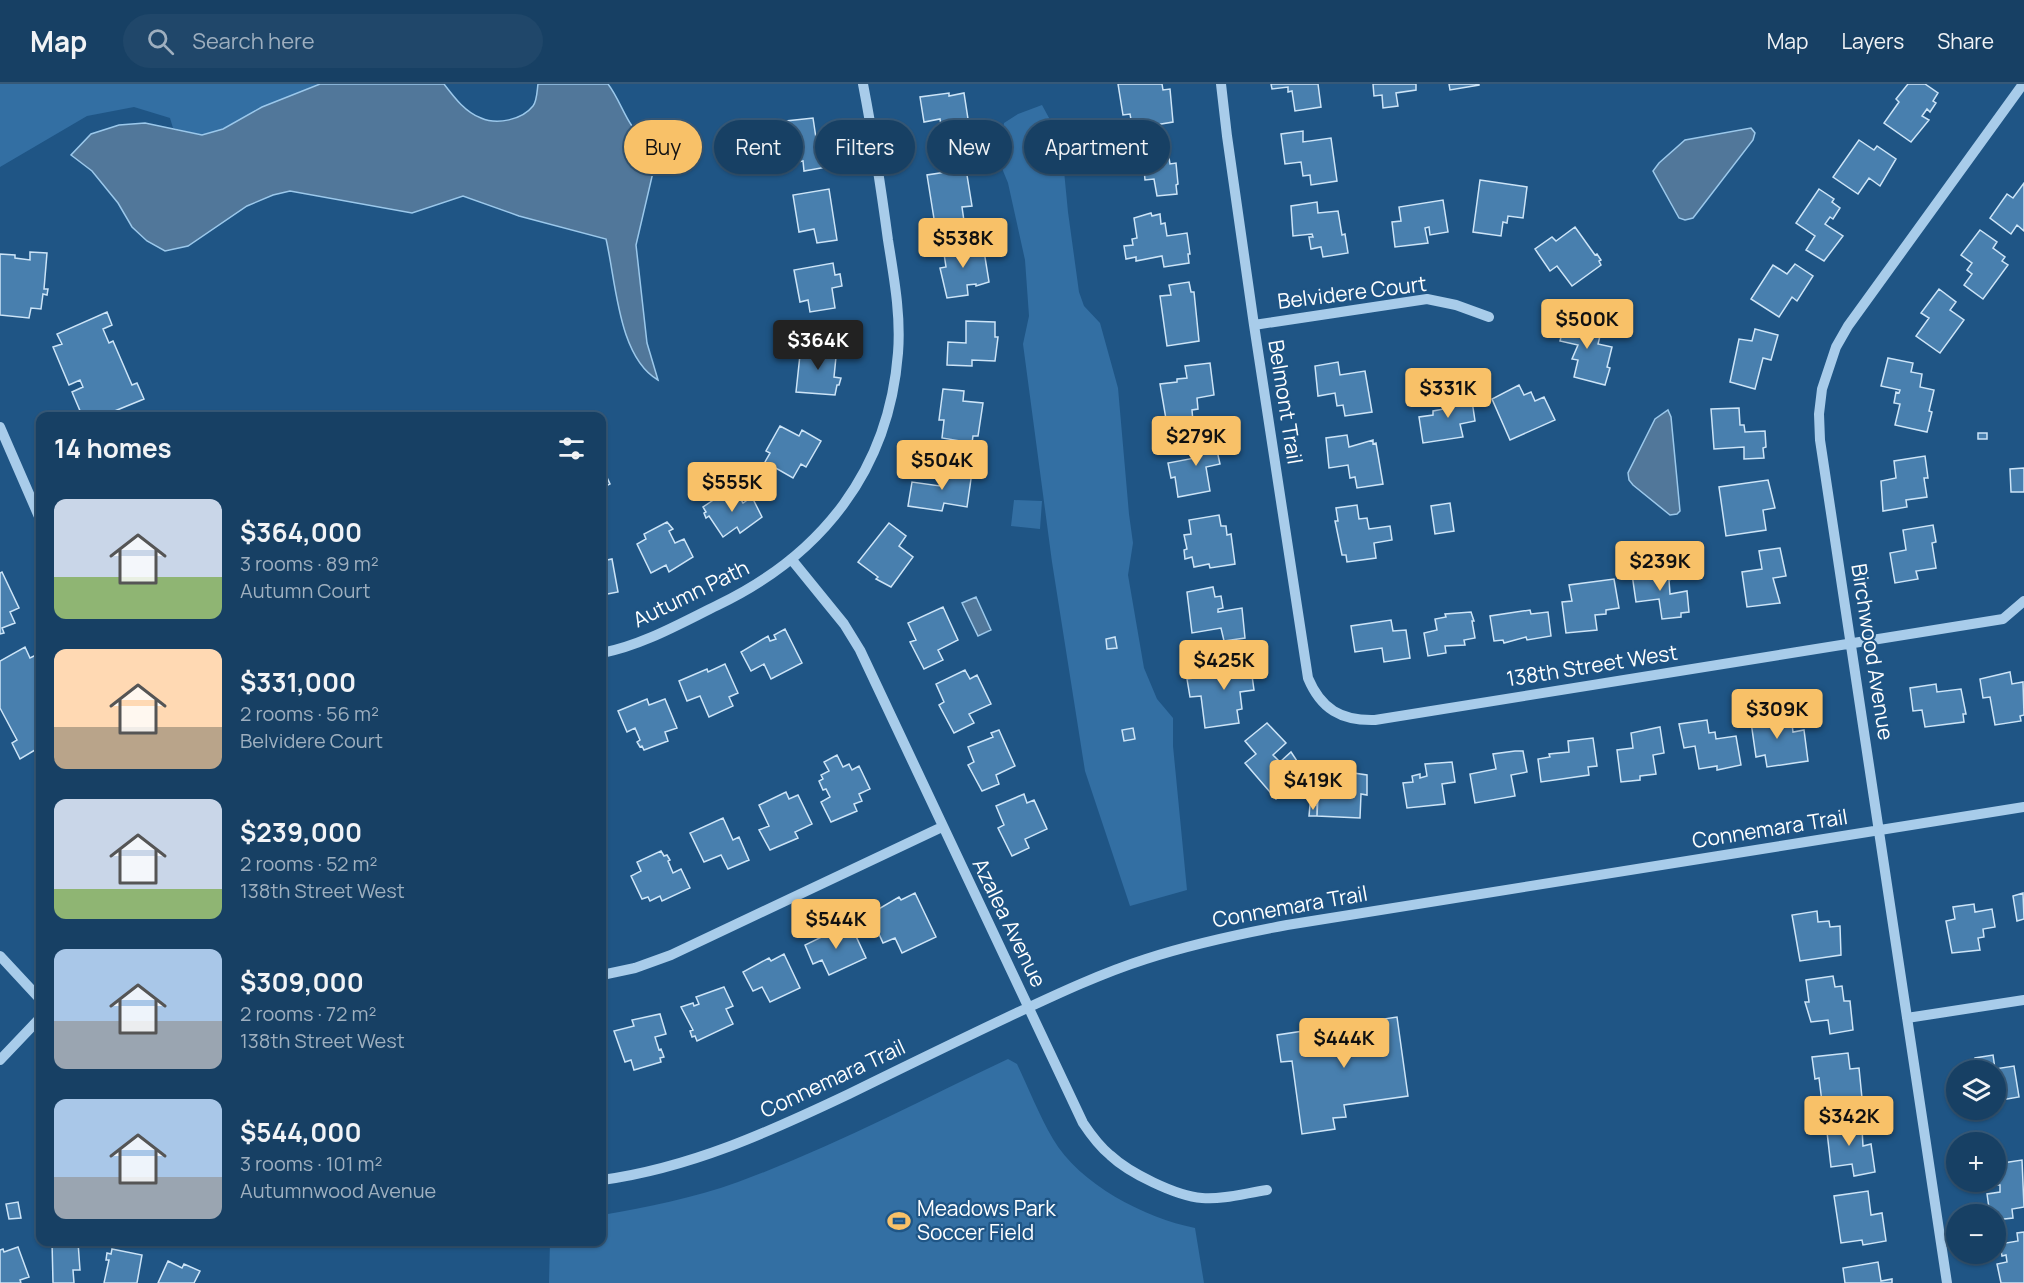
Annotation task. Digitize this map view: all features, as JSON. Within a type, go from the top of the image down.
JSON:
[{"type":"street","name":"Autumn Path","points":[[606,652],[642,641],[741,594],[792,560],[816,539],[856,488],[879,442],[894,383],[899,319],[863,84]]},
{"type":"street","name":"Belmont Trail","points":[[1221,84],[1254,325],[1308,678],[1319,699],[1338,714]]},
{"type":"street","name":"Birchwood Avenue","points":[[1947,1283],[1820,440],[1819,414],[1822,389],[1828,369],[1836,347],[1848,326],[2023,84]]},
{"type":"street","name":"Belvidere Court","points":[[1254,325],[1427,299],[1456,305],[1490,317]]},
{"type":"street","points":[[0,427],[36,510]]},
{"type":"street","name":"Azalea Avenue","points":[[792,560],[853,638],[1083,1123],[1111,1156],[1126,1167],[1167,1189],[1203,1198],[1267,1190]]},
{"type":"street","name":"138th Street West","points":[[1338,714],[1351,719],[1374,720],[1852,644],[2002,619],[2024,601]]},
{"type":"street","name":"Connemara Trail","points":[[606,1179],[673,1165],[733,1146],[794,1120],[1098,976],[1218,939],[1287,925],[2024,807]]},
{"type":"street","points":[[606,974],[635,968],[671,955],[942,827]]},
{"type":"street","points":[[0,956],[36,995]]},
{"type":"street","points":[[1907,1018],[2024,1000]]},
{"type":"street","points":[[0,1060],[36,1021]]},
{"type":"shaded area","points":[[0,84],[320,84],[263,107],[222,129],[202,135],[173,128],[170,118],[134,107],[87,116],[0,167]]},
{"type":"shaded area","points":[[320,84],[444,84],[460,104],[470,112],[487,120],[502,121],[516,118],[533,106],[538,84],[608,84],[628,120],[624,120],[624,174],[653,174],[636,245],[647,343],[658,380],[645,369],[634,354],[627,336],[616,296],[606,239],[519,216],[463,196],[412,213],[290,191],[273,195],[247,206],[188,246],[165,251],[147,241],[132,227],[118,203],[92,171],[71,155],[91,134],[119,125],[145,123],[202,135],[223,129],[262,107]]},
{"type":"shaded area","points":[[1042,105],[1050,120],[1024,120],[1024,174],[1064,174],[1079,292],[1084,306],[1100,323],[1118,388],[1133,543],[1128,575],[1144,668],[1157,699],[1173,718],[1173,746],[1187,890],[1130,906],[1085,771],[1052,562],[1023,344],[1029,316],[1025,260],[1004,174],[1012,174],[1012,120],[1009,120]]},
{"type":"shaded area","points":[[1751,128],[1755,133],[1753,140],[1693,218],[1685,220],[1679,218],[1653,171],[1659,163],[1685,140]]},
{"type":"shaded area","points":[[1668,410],[1671,417],[1680,511],[1670,515],[1633,485],[1628,473],[1655,419]]},
{"type":"shaded area","points":[[1014,500],[1042,501],[1040,529],[1011,526]]},
{"type":"shaded area","points":[[976,597],[991,630],[978,636],[962,603]]},
{"type":"shaded area","points":[[1008,1059],[1017,1064],[1053,1139],[1079,1170],[1115,1197],[1135,1207],[1155,1216],[1195,1228],[1204,1283],[549,1283],[550,1246],[606,1246],[606,1214],[705,1193],[773,1169]]},
{"type":"building","points":[[1118,84],[1162,84],[1163,90],[1170,89],[1173,122],[1170,122],[1170,120],[1131,120],[1130,114],[1123,115]]},
{"type":"building","points":[[1271,84],[1318,84],[1321,107],[1295,111],[1292,91],[1288,92],[1288,87],[1272,89]]},
{"type":"building","points":[[1373,84],[1416,84],[1416,90],[1396,93],[1398,106],[1383,108],[1382,95],[1374,96]]},
{"type":"building","points":[[1449,84],[1479,84],[1479,85],[1450,90]]},
{"type":"building","points":[[1908,84],[1925,84],[1938,93],[1933,101],[1936,103],[1930,112],[1927,109],[1922,116],[1929,120],[1911,142],[1884,123],[1899,102],[1896,99]]},
{"type":"building","points":[[964,93],[968,120],[940,119],[924,122],[920,97]]},
{"type":"building","points":[[813,118],[815,169],[804,171],[803,120],[795,120]]},
{"type":"building","points":[[1303,131],[1303,142],[1331,138],[1337,181],[1311,185],[1310,175],[1303,176],[1301,162],[1285,164],[1281,134]]},
{"type":"building","points":[[1859,140],[1874,150],[1877,146],[1896,159],[1880,186],[1869,178],[1858,194],[1833,177]]},
{"type":"building","points":[[1176,163],[1177,194],[1157,196],[1154,179],[1145,180],[1144,174],[1170,174],[1170,164]]},
{"type":"building","points":[[967,174],[972,206],[962,207],[964,221],[935,225],[927,175]]},
{"type":"building","points":[[1480,180],[1527,187],[1523,218],[1508,216],[1507,223],[1503,222],[1501,236],[1473,232]]},
{"type":"building","points":[[2024,183],[2024,231],[2017,225],[2011,234],[1990,218],[2007,194],[2013,198]]},
{"type":"building","points":[[829,189],[837,240],[817,243],[814,229],[799,232],[793,195]]},
{"type":"building","points":[[1819,189],[1834,199],[1832,202],[1840,208],[1833,219],[1830,217],[1825,224],[1843,236],[1824,261],[1806,250],[1815,236],[1796,223]]},
{"type":"building","points":[[1443,200],[1448,232],[1430,235],[1429,227],[1425,228],[1428,243],[1395,247],[1392,222],[1401,221],[1399,207]]},
{"type":"building","points":[[1317,202],[1318,213],[1338,211],[1348,253],[1323,257],[1321,247],[1311,249],[1309,237],[1313,237],[1312,234],[1293,236],[1291,206]]},
{"type":"building","points":[[1151,213],[1152,216],[1160,214],[1161,224],[1165,223],[1167,236],[1187,233],[1189,263],[1164,267],[1162,256],[1136,261],[1136,257],[1126,259],[1124,246],[1133,245],[1132,239],[1137,238],[1134,218]]},
{"type":"building","points":[[1575,227],[1595,255],[1597,254],[1601,265],[1572,286],[1557,266],[1550,271],[1535,249],[1552,237],[1556,241]]},
{"type":"building","points":[[1980,230],[1997,242],[1993,248],[2005,257],[2002,261],[2008,265],[1983,299],[1964,285],[1972,274],[1967,270],[1972,263],[1961,255]]},
{"type":"building","points":[[976,242],[977,252],[984,251],[989,282],[976,286],[976,284],[967,285],[968,295],[947,298],[940,268],[946,267],[943,247]]},
{"type":"building","points":[[30,252],[47,253],[44,289],[48,289],[47,295],[43,294],[41,309],[31,308],[29,318],[0,315],[0,254],[15,255],[15,258],[30,260]]},
{"type":"building","points":[[833,263],[835,275],[840,274],[842,286],[832,288],[835,308],[810,312],[808,300],[800,302],[794,270]]},
{"type":"building","points":[[1795,264],[1813,276],[1797,301],[1792,297],[1779,317],[1751,299],[1773,265],[1787,274]]},
{"type":"building","points":[[1189,282],[1191,292],[1194,292],[1199,341],[1167,346],[1160,296],[1171,295],[1169,285]]},
{"type":"building","points":[[1939,289],[1956,302],[1950,310],[1964,320],[1940,353],[1916,336],[1929,318],[1921,313]]},
{"type":"building","points":[[107,312],[112,325],[103,329],[109,343],[113,341],[132,385],[137,383],[144,399],[112,412],[81,412],[72,392],[83,387],[80,380],[69,385],[53,347],[62,344],[57,334]]},
{"type":"building","points":[[1567,313],[1591,319],[1588,328],[1601,332],[1598,344],[1612,347],[1607,367],[1610,368],[1605,385],[1574,377],[1578,360],[1572,359],[1578,345],[1560,341]]},
{"type":"building","points":[[966,321],[995,322],[995,337],[998,337],[995,361],[972,360],[972,366],[947,365],[948,342],[966,343]]},
{"type":"building","points":[[1755,329],[1778,335],[1771,360],[1763,358],[1755,389],[1730,382],[1739,339],[1752,341]]},
{"type":"building","points":[[812,343],[837,347],[834,377],[841,378],[835,395],[796,392],[800,355],[810,357]]},
{"type":"building","points":[[1888,358],[1913,363],[1911,372],[1922,374],[1920,387],[1934,390],[1927,432],[1895,425],[1900,404],[1894,403],[1896,392],[1899,393],[1900,390],[1881,386]]},
{"type":"building","points":[[1338,362],[1340,375],[1365,371],[1372,412],[1345,416],[1343,405],[1337,406],[1335,393],[1318,396],[1315,366]]},
{"type":"building","points":[[1210,363],[1214,395],[1197,398],[1198,409],[1192,410],[1193,422],[1167,425],[1160,384],[1187,378],[1185,366]]},
{"type":"building","points":[[1519,385],[1524,395],[1531,392],[1535,401],[1544,397],[1555,420],[1510,440],[1492,399]]},
{"type":"building","points":[[943,389],[964,391],[963,401],[983,403],[978,436],[973,436],[972,443],[942,438],[944,420],[939,420]]},
{"type":"building","points":[[1471,394],[1475,421],[1460,424],[1463,437],[1423,443],[1419,417],[1433,415],[1433,411],[1444,409],[1442,398]]},
{"type":"building","points":[[1739,408],[1740,425],[1744,425],[1745,432],[1765,431],[1764,458],[1744,459],[1744,447],[1714,449],[1711,409]]},
{"type":"building","points":[[780,426],[799,436],[802,430],[821,441],[806,467],[801,464],[793,478],[765,462],[770,453],[766,451]]},
{"type":"building","points":[[1213,433],[1220,464],[1206,467],[1210,491],[1178,497],[1175,477],[1171,478],[1168,463],[1195,458],[1192,436]]},
{"type":"building","points":[[1978,433],[1987,433],[1987,439],[1978,439]]},
{"type":"building","points":[[1347,435],[1349,447],[1373,440],[1373,444],[1376,443],[1383,484],[1357,488],[1355,477],[1350,478],[1348,465],[1329,468],[1326,438]]},
{"type":"building","points":[[1925,456],[1928,478],[1924,478],[1927,497],[1906,500],[1907,507],[1883,511],[1881,481],[1896,478],[1894,461]]},
{"type":"building","points":[[943,468],[972,472],[967,507],[944,503],[942,511],[908,506],[912,482],[940,486]]},
{"type":"building","points":[[2024,468],[2024,492],[2011,492],[2010,469]]},
{"type":"building","points":[[1768,480],[1775,508],[1763,510],[1766,530],[1726,536],[1719,487]]},
{"type":"building","points":[[733,487],[743,503],[752,497],[762,517],[740,533],[737,527],[723,537],[709,516],[706,518],[703,507]]},
{"type":"building","points":[[1450,503],[1454,531],[1435,534],[1431,506]]},
{"type":"building","points":[[1357,505],[1359,519],[1367,518],[1369,529],[1390,526],[1392,540],[1374,543],[1376,558],[1347,562],[1346,555],[1342,555],[1335,521],[1338,521],[1336,508]]},
{"type":"building","points":[[1219,515],[1221,526],[1226,526],[1227,535],[1231,534],[1235,564],[1210,568],[1209,564],[1194,567],[1192,557],[1185,559],[1184,550],[1187,549],[1184,535],[1191,534],[1189,520]]},
{"type":"building","points":[[667,522],[673,529],[669,531],[675,543],[684,539],[693,557],[669,572],[666,565],[651,573],[637,544],[646,539],[644,534]]},
{"type":"building","points":[[889,523],[906,536],[899,546],[913,557],[891,587],[876,579],[878,577],[858,562]]},
{"type":"building","points":[[1933,525],[1936,542],[1932,543],[1936,568],[1916,571],[1918,579],[1895,583],[1890,553],[1906,550],[1903,530]]},
{"type":"building","points":[[1780,548],[1786,576],[1773,578],[1780,603],[1747,607],[1742,572],[1762,569],[1759,551]]},
{"type":"building","points":[[612,559],[618,592],[606,594],[606,560]]},
{"type":"building","points":[[1668,566],[1672,579],[1669,580],[1670,594],[1687,591],[1689,612],[1681,613],[1681,617],[1662,619],[1659,599],[1636,602],[1632,574],[1644,572],[1644,569]]},
{"type":"building","points":[[2,572],[19,608],[10,612],[15,623],[2,628],[4,633],[0,634],[0,573]]},
{"type":"building","points":[[1614,579],[1619,608],[1606,610],[1606,614],[1595,615],[1597,630],[1566,633],[1562,602],[1572,601],[1569,585]]},
{"type":"building","points":[[1213,587],[1215,597],[1221,596],[1223,608],[1218,609],[1218,612],[1242,608],[1245,638],[1224,641],[1221,628],[1192,633],[1187,592]]},
{"type":"building","points":[[943,607],[958,640],[938,650],[943,660],[924,669],[910,642],[916,640],[908,623]]},
{"type":"building","points":[[1530,610],[1531,614],[1548,612],[1551,636],[1527,640],[1526,637],[1504,643],[1503,640],[1494,641],[1490,616]]},
{"type":"building","points":[[1471,612],[1475,638],[1464,640],[1465,645],[1445,646],[1446,653],[1428,656],[1424,633],[1437,630],[1435,619],[1446,617],[1445,614]]},
{"type":"building","points":[[1391,620],[1393,631],[1406,630],[1410,658],[1384,662],[1382,648],[1355,652],[1351,626]]},
{"type":"building","points":[[785,629],[802,663],[771,679],[764,664],[751,671],[741,652],[768,636],[770,641],[776,639],[774,635]]},
{"type":"building","points":[[1115,637],[1117,648],[1107,649],[1106,639]]},
{"type":"building","points":[[25,647],[30,658],[36,655],[36,749],[20,759],[12,743],[17,740],[0,708],[0,661]]},
{"type":"building","points":[[1249,654],[1254,690],[1240,692],[1242,709],[1237,710],[1239,723],[1205,728],[1201,696],[1190,697],[1187,679],[1222,674],[1220,659]]},
{"type":"building","points":[[725,664],[738,693],[729,697],[733,706],[709,717],[700,696],[687,701],[679,681]]},
{"type":"building","points":[[965,670],[970,679],[977,675],[991,704],[969,714],[974,723],[954,733],[939,705],[944,702],[936,684]]},
{"type":"building","points":[[2010,672],[2012,684],[2023,682],[2024,715],[2020,716],[2021,721],[1995,725],[1990,697],[1983,698],[1980,679]]},
{"type":"building","points":[[1936,684],[1937,692],[1961,689],[1966,714],[1963,714],[1964,722],[1925,727],[1922,710],[1913,711],[1910,688]]},
{"type":"building","points":[[647,699],[649,705],[665,699],[677,728],[665,732],[668,741],[644,750],[637,742],[640,740],[635,728],[627,732],[618,711]]},
{"type":"building","points":[[1780,708],[1783,726],[1792,724],[1793,732],[1804,730],[1808,761],[1767,767],[1765,755],[1756,757],[1750,715]]},
{"type":"building","points":[[1707,720],[1709,733],[1715,732],[1716,739],[1736,736],[1741,765],[1717,770],[1717,766],[1699,769],[1695,746],[1684,748],[1679,724]]},
{"type":"building","points":[[1267,723],[1286,743],[1273,755],[1280,762],[1291,752],[1305,773],[1276,799],[1245,763],[1256,754],[1245,741]]},
{"type":"building","points":[[1660,727],[1664,753],[1653,755],[1656,774],[1640,776],[1640,780],[1621,782],[1617,750],[1633,748],[1631,733]]},
{"type":"building","points":[[1133,728],[1135,739],[1124,741],[1122,730]]},
{"type":"building","points":[[999,730],[1015,766],[996,775],[999,784],[982,791],[968,765],[974,762],[968,747],[993,737],[991,733]]},
{"type":"building","points":[[1593,738],[1597,766],[1588,767],[1589,775],[1541,782],[1538,759],[1550,757],[1549,754],[1569,752],[1568,741]]},
{"type":"building","points":[[1523,751],[1527,772],[1511,775],[1515,796],[1475,803],[1470,774],[1496,769],[1493,754]]},
{"type":"building","points":[[837,755],[843,767],[849,764],[852,770],[859,766],[870,789],[859,794],[862,801],[854,804],[857,811],[831,822],[821,802],[830,797],[826,789],[823,790],[819,781],[823,779],[821,775],[829,771],[824,762]]},
{"type":"building","points":[[1452,762],[1455,782],[1442,784],[1445,804],[1407,808],[1403,783],[1413,782],[1412,776],[1420,774],[1420,778],[1427,776],[1425,764]]},
{"type":"building","points":[[1340,771],[1367,775],[1367,795],[1361,794],[1360,818],[1317,816],[1319,779],[1340,780]]},
{"type":"building","points":[[786,792],[789,799],[798,795],[812,824],[795,832],[798,838],[770,850],[759,830],[769,826],[759,805]]},
{"type":"building","points":[[1024,794],[1027,803],[1034,800],[1047,829],[1025,839],[1029,848],[1012,856],[998,828],[1004,825],[996,806]]},
{"type":"building","points":[[1310,805],[1317,805],[1317,816],[1309,816]]},
{"type":"building","points":[[723,818],[733,840],[739,837],[749,860],[728,869],[721,855],[704,862],[690,833]]},
{"type":"building","points":[[661,851],[670,860],[668,861],[673,873],[681,869],[690,888],[662,901],[660,896],[650,901],[648,897],[642,899],[631,876],[641,871],[637,862]]},
{"type":"building","points":[[915,893],[936,937],[902,953],[895,938],[883,943],[870,914],[899,897],[901,900]]},
{"type":"building","points":[[2023,893],[2024,919],[2017,921],[2013,896]]},
{"type":"building","points":[[1974,904],[1975,912],[1992,909],[1995,927],[1983,929],[1984,937],[1978,938],[1980,950],[1952,953],[1946,921],[1955,919],[1953,907]]},
{"type":"building","points":[[1817,911],[1818,922],[1829,921],[1830,927],[1840,926],[1841,955],[1800,961],[1792,915]]},
{"type":"building","points":[[846,925],[850,933],[854,932],[866,958],[829,975],[822,960],[813,964],[805,945]]},
{"type":"building","points":[[784,954],[800,988],[770,1002],[762,987],[753,991],[743,972],[769,958],[771,961]]},
{"type":"building","points":[[1833,976],[1835,987],[1842,986],[1844,1001],[1850,1001],[1853,1030],[1830,1034],[1828,1020],[1811,1022],[1805,1002],[1809,1002],[1806,980]]},
{"type":"building","points":[[724,987],[733,1006],[726,1009],[733,1024],[697,1041],[695,1036],[692,1037],[690,1031],[693,1030],[681,1007],[693,1003],[694,1006],[699,1004],[696,997]]},
{"type":"building","points":[[660,1014],[666,1034],[655,1037],[664,1057],[660,1058],[661,1062],[634,1070],[631,1060],[625,1062],[614,1031],[634,1026],[632,1020]]},
{"type":"building","points":[[1397,1017],[1408,1096],[1344,1105],[1346,1117],[1333,1118],[1335,1129],[1302,1134],[1292,1061],[1281,1062],[1277,1035]]},
{"type":"building","points":[[1848,1053],[1850,1069],[1859,1068],[1862,1098],[1822,1102],[1819,1078],[1815,1079],[1812,1057]]},
{"type":"building","points":[[1993,1055],[1994,1060],[1975,1060],[1975,1058]]},
{"type":"building","points":[[2014,1066],[2019,1097],[2006,1099],[2006,1067]]},
{"type":"building","points":[[1855,1118],[1857,1130],[1862,1129],[1863,1146],[1871,1144],[1875,1172],[1854,1176],[1852,1164],[1831,1167],[1826,1123]]},
{"type":"building","points":[[2022,1160],[2024,1207],[2012,1209],[2013,1218],[2006,1219],[2006,1204],[1988,1204],[1987,1194],[2006,1192],[2006,1162]]},
{"type":"building","points":[[1868,1191],[1871,1215],[1882,1213],[1886,1241],[1863,1245],[1862,1240],[1841,1243],[1834,1196]]},
{"type":"building","points":[[18,1202],[21,1218],[9,1219],[6,1204]]},
{"type":"building","points":[[2024,1232],[2024,1283],[2001,1283],[1997,1264],[2006,1264],[2006,1243],[2018,1241],[2017,1233]]},
{"type":"building","points":[[52,1246],[78,1246],[80,1270],[73,1270],[74,1283],[53,1283]]},
{"type":"building","points":[[18,1247],[29,1277],[20,1280],[21,1283],[0,1283],[0,1250],[3,1249],[4,1252]]},
{"type":"building","points":[[112,1249],[142,1255],[137,1283],[104,1283],[109,1260],[106,1260],[107,1253],[111,1254]]},
{"type":"building","points":[[168,1261],[182,1268],[184,1264],[200,1271],[194,1283],[158,1283]]},
{"type":"building","points":[[1878,1262],[1881,1281],[1892,1279],[1892,1283],[1845,1283],[1843,1268]]},
{"type":"place","name":"Meadows Park Soccer Field","points":[[899,1221]]}]
